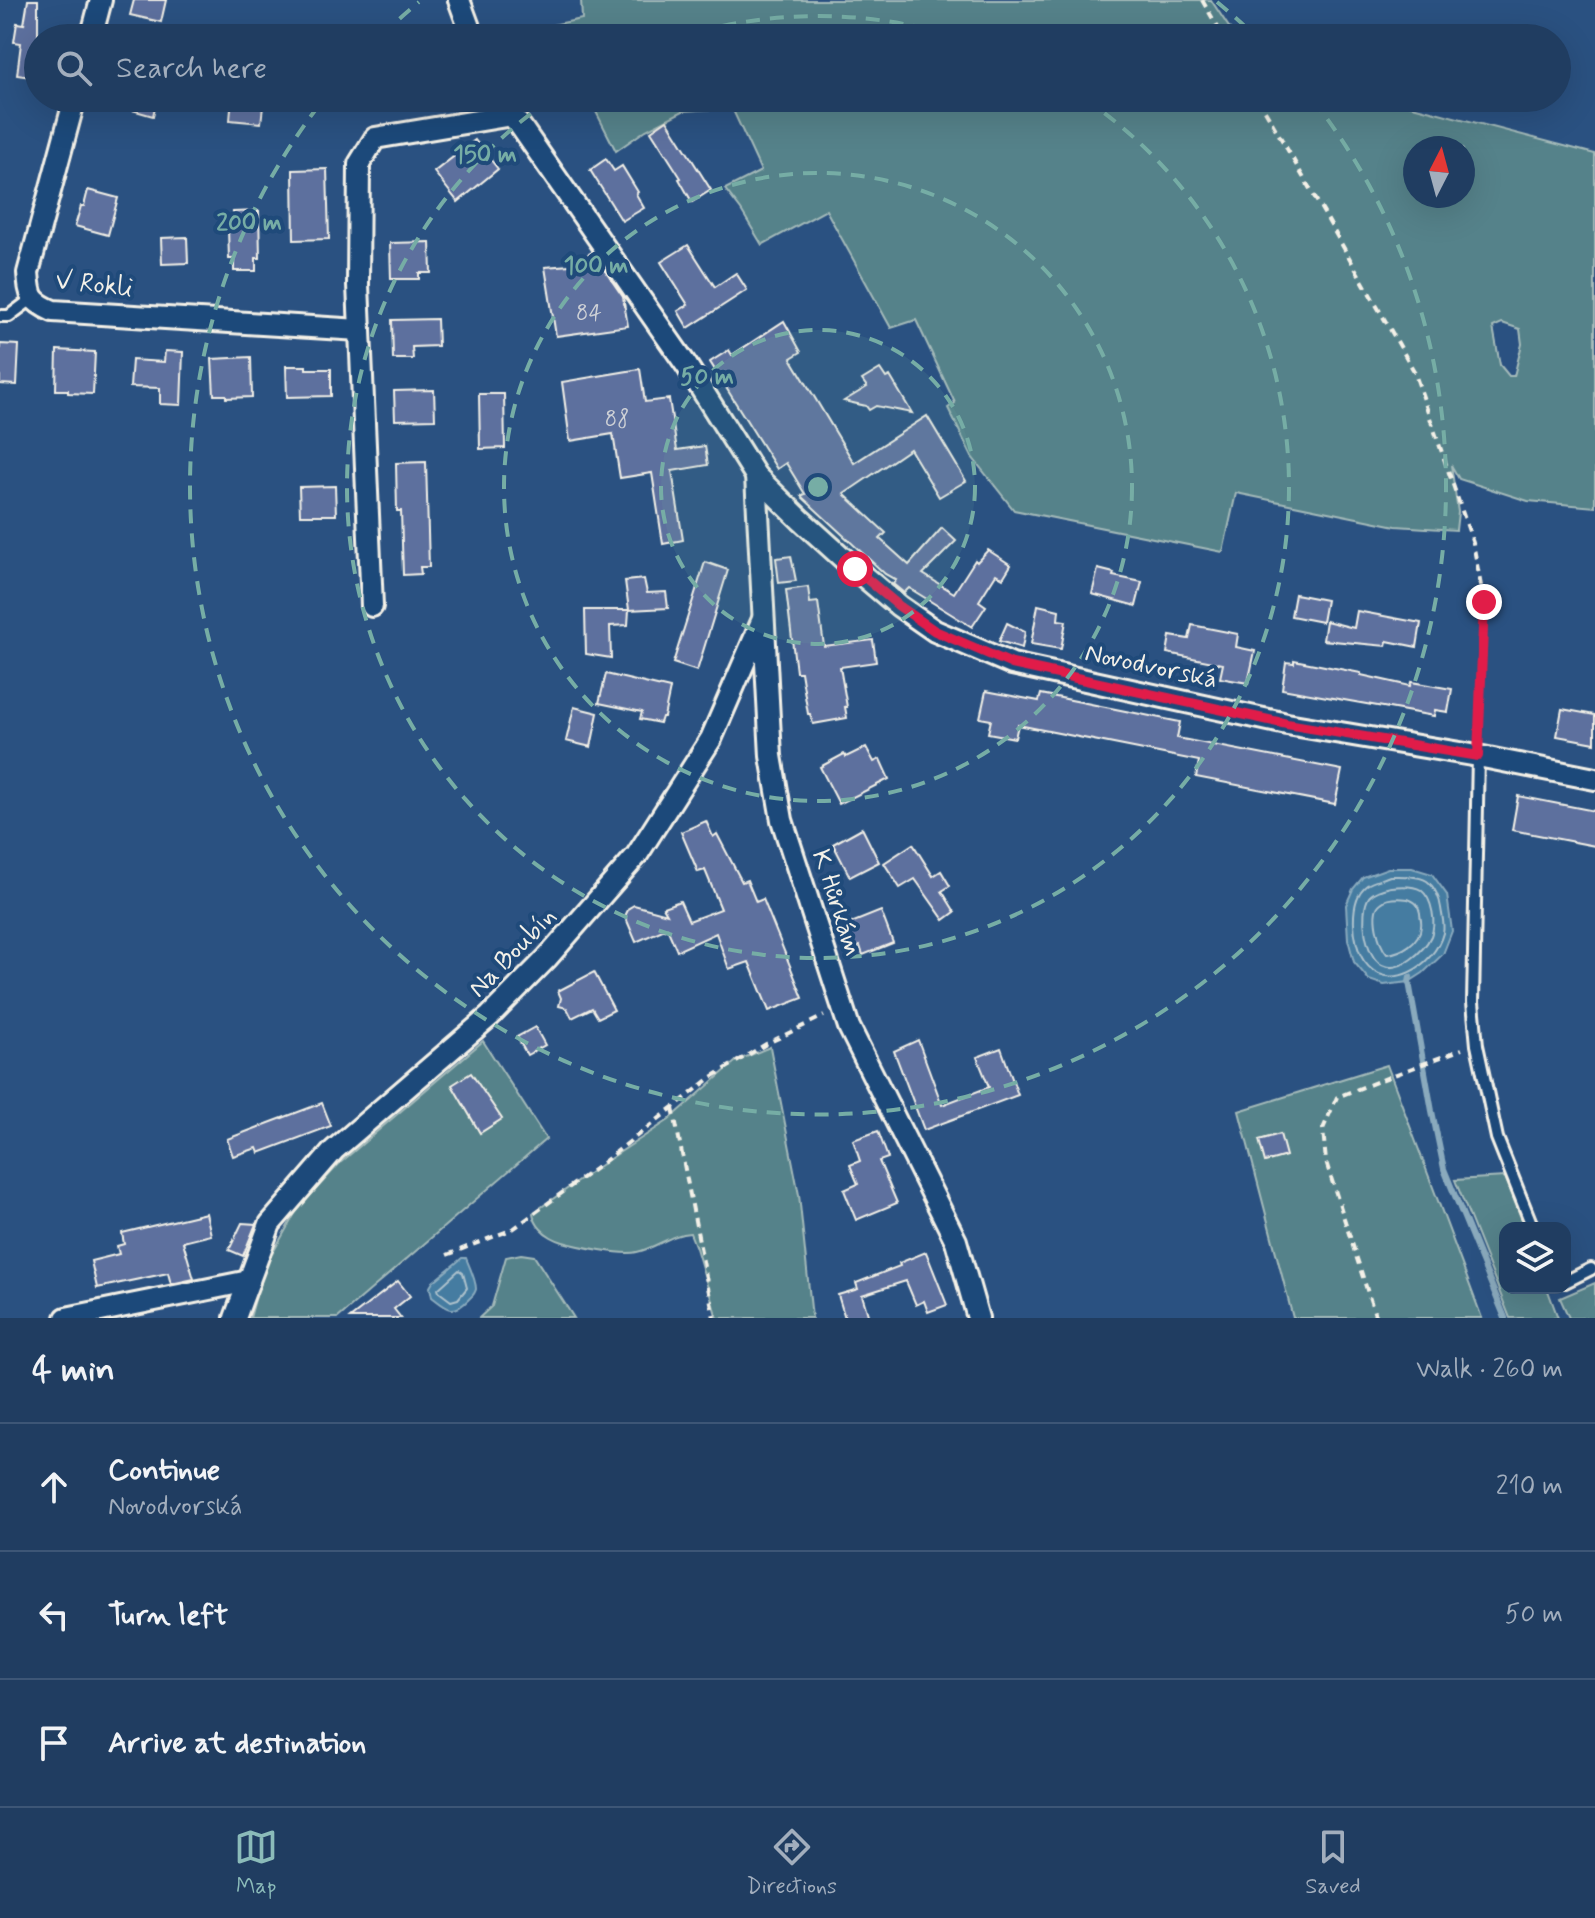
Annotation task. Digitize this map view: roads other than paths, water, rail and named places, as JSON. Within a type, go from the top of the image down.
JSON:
[{"type":"street","points":[[95,24],[101,0]]},
{"type":"street","points":[[459,0],[468,24]]},
{"type":"street","name":"V Rokli","points":[[71,112],[28,273],[30,293],[37,304],[53,311],[360,330]]},
{"type":"street","name":"Novodvorská","points":[[510,112],[687,366],[756,476],[899,606],[935,631],[1012,664],[1287,724],[1595,779]]},
{"type":"street","points":[[372,606],[358,285],[359,164],[375,138],[512,115]]},
{"type":"street","name":"K Hůrkám","points":[[756,476],[771,756],[782,820],[849,1027],[956,1241],[978,1318]]},
{"type":"street","name":"Na Boubín","points":[[235,1318],[270,1224],[334,1150],[490,1016],[547,958],[637,855],[711,739],[763,619]]},
{"type":"street","points":[[66,1318],[249,1281]]},
{"type":"lane","points":[[0,316],[9,316],[33,298]]},
{"type":"lane","points":[[1478,756],[1473,1002],[1477,1045],[1497,1138],[1531,1222]]},
{"type":"lane","points":[[1571,1279],[1591,1269]]},
{"type":"water","points":[[1388,868],[1412,868],[1432,874],[1447,895],[1452,931],[1443,954],[1423,973],[1409,982],[1384,985],[1369,980],[1354,962],[1348,939],[1346,905],[1363,877]]},
{"type":"water","points":[[462,1258],[466,1258],[476,1289],[459,1308],[450,1309],[432,1297],[430,1287]]},
{"type":"waterway","points":[[1410,977],[1444,1169],[1505,1318]]}]
